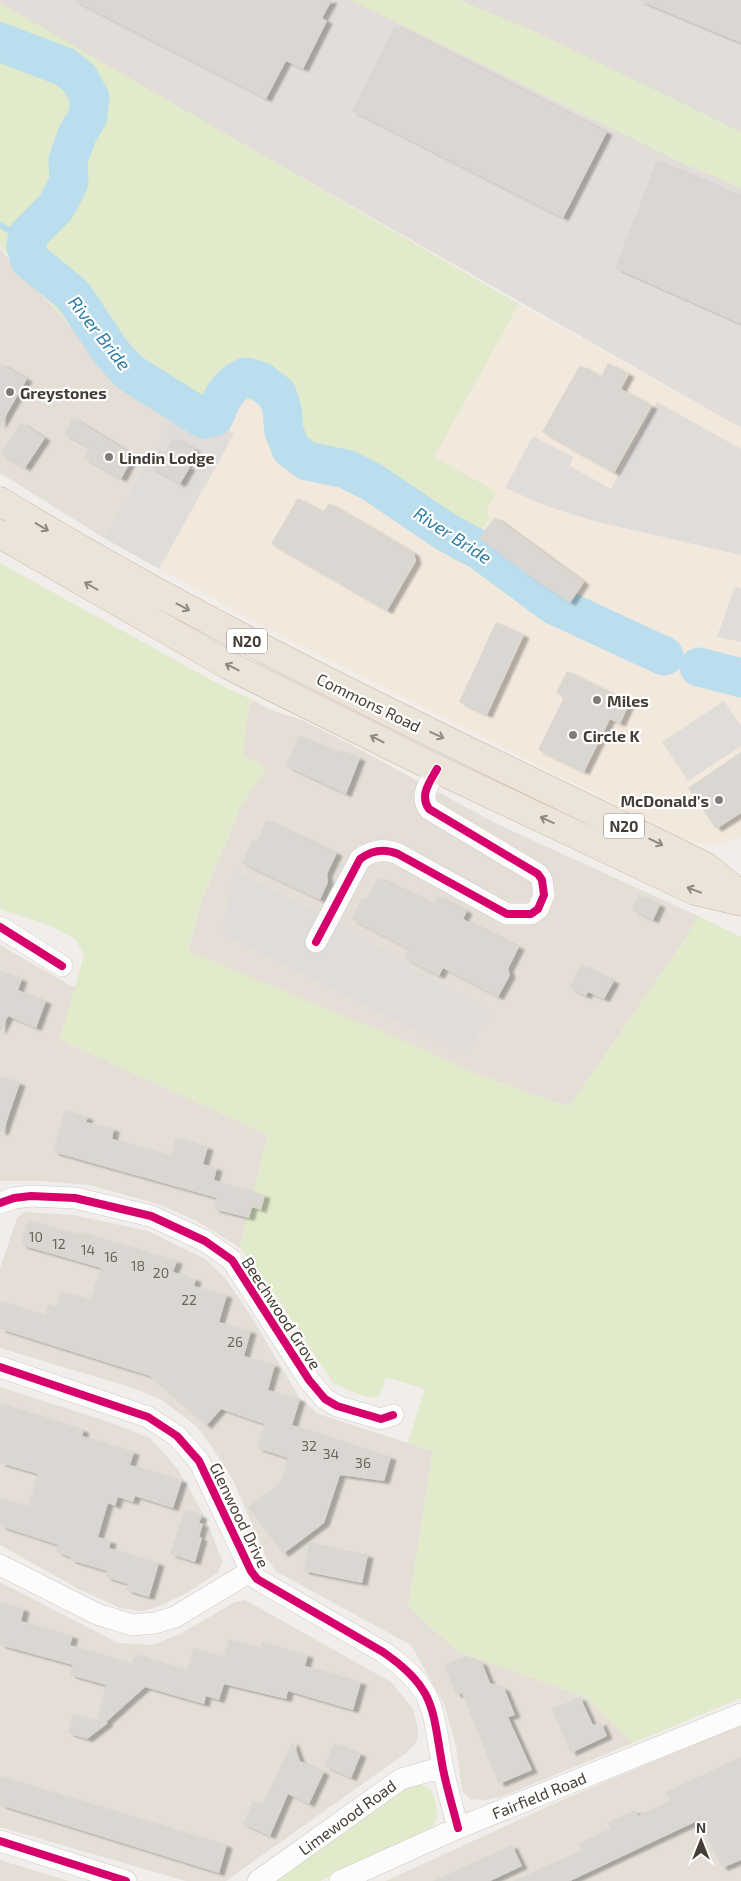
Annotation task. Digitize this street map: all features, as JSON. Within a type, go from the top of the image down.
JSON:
[{"type":"highway","name":"Commons Road","points":[[0,501],[114,569],[291,663],[705,866],[741,895]]},
{"type":"highway","name":"Commons Road","points":[[0,534],[228,665],[437,769],[695,891],[741,902]]},
{"type":"street","points":[[316,942],[360,859],[368,853],[377,851],[385,850],[398,854],[507,914],[531,914],[538,909],[544,896],[544,888],[538,874],[429,808],[424,801],[424,796],[437,769]]},
{"type":"street","points":[[0,927],[62,966]]},
{"type":"street","name":"Beechwood Grove","points":[[0,1203],[14,1198],[31,1196],[75,1198],[151,1216],[205,1241],[232,1260],[309,1380],[321,1395],[337,1406],[381,1419],[394,1416]]},
{"type":"street","name":"Glenwood Drive","points":[[0,1367],[148,1416],[177,1436],[199,1461],[251,1571],[265,1586],[383,1652],[401,1664],[416,1678],[433,1708],[443,1767],[458,1828]]},
{"type":"street","points":[[0,1565],[97,1614],[132,1625],[155,1623],[175,1617],[251,1571]]},
{"type":"street","name":"Fairfield Road","points":[[340,1881],[458,1828],[741,1714]]},
{"type":"street","name":"Limewood Road","points":[[258,1881],[401,1779],[443,1767]]},
{"type":"street","points":[[0,1842],[126,1881]]},
{"type":"shaded area","points":[[0,0],[741,0],[741,428],[80,51],[0,3]]},
{"type":"shaded area","points":[[0,249],[71,327],[112,378],[173,415],[104,538],[0,473]]},
{"type":"shaded area","points":[[519,304],[741,428],[741,838],[723,844],[701,844],[682,838],[265,627],[104,538],[173,415],[203,431],[222,424],[235,398],[258,401],[268,410],[266,437],[297,468],[366,494],[458,563],[433,457]]},
{"type":"shaded area","points":[[657,402],[741,449],[741,555],[594,521],[549,507],[505,488],[533,436],[573,457],[570,466],[611,489]]},
{"type":"shaded area","points":[[173,415],[203,431],[222,424],[234,434],[159,569],[104,538]]},
{"type":"shaded area","points":[[735,586],[741,589],[741,642],[717,637]]},
{"type":"shaded area","points":[[253,700],[271,710],[302,720],[348,743],[497,824],[698,916],[685,939],[569,1107],[474,1073],[188,951],[202,900],[242,804],[266,769],[242,754],[249,705]]},
{"type":"shaded area","points":[[724,701],[741,726],[741,746],[688,781],[662,742]]},
{"type":"shaded area","points":[[234,871],[350,930],[490,1013],[467,1054],[222,933]]},
{"type":"shaded area","points":[[0,945],[75,988],[60,1040],[268,1135],[240,1248],[197,1221],[161,1205],[90,1185],[41,1181],[0,1181]]},
{"type":"shaded area","points":[[25,1212],[73,1215],[148,1231],[205,1259],[225,1278],[249,1313],[299,1397],[318,1414],[433,1451],[408,1606],[457,1651],[585,1697],[633,1743],[501,1797],[485,1800],[470,1799],[462,1791],[456,1746],[445,1706],[411,1645],[277,1572],[267,1559],[232,1478],[206,1438],[195,1425],[162,1400],[133,1388],[0,1348],[0,1269],[17,1218]]},
{"type":"shaded area","points":[[0,1387],[112,1423],[150,1438],[178,1469],[205,1517],[223,1562],[217,1573],[187,1593],[157,1607],[142,1611],[120,1608],[77,1588],[0,1545]]},
{"type":"shaded area","points":[[0,1582],[118,1643],[152,1645],[180,1634],[235,1602],[245,1600],[391,1682],[413,1709],[418,1728],[417,1741],[406,1753],[226,1881],[186,1881],[0,1827]]},
{"type":"shaded area","points":[[741,1725],[741,1881],[386,1881],[569,1797]]},
{"type":"shaded area","points":[[0,1860],[69,1881],[0,1881]]},
{"type":"green space","points":[[351,0],[459,0],[536,32],[741,132],[741,188],[684,164]]},
{"type":"green space","points":[[0,3],[519,304],[434,457],[497,492],[487,508],[489,519],[458,563],[366,494],[297,468],[266,437],[268,410],[258,401],[235,398],[222,424],[203,431],[112,378],[71,327],[0,246]]},
{"type":"green space","points":[[0,563],[222,686],[253,700],[249,705],[243,754],[266,769],[242,804],[202,900],[188,951],[411,1044],[474,1073],[569,1107],[685,939],[698,916],[741,937],[741,1698],[633,1743],[585,1697],[457,1651],[408,1606],[433,1451],[408,1443],[425,1389],[386,1377],[380,1395],[373,1398],[358,1394],[333,1383],[278,1299],[240,1248],[268,1135],[60,1040],[84,955],[75,939],[49,925],[0,909]]},
{"type":"green space","points":[[420,1784],[430,1789],[435,1799],[437,1814],[431,1828],[320,1881],[274,1881],[406,1787]]},
{"type":"building","points":[[73,0],[332,0],[322,18],[327,21],[303,69],[286,61],[266,99]]},
{"type":"building","points":[[638,0],[741,0],[741,43],[688,21]]},
{"type":"building","points":[[395,25],[607,132],[563,218],[352,111]]},
{"type":"building","points":[[657,160],[741,196],[741,324],[615,268]]},
{"type":"building","name":"Greystones","points":[[0,363],[27,379],[0,426]]},
{"type":"building","points":[[608,363],[629,374],[621,389],[652,406],[614,473],[542,432],[580,365],[601,377]]},
{"type":"building","name":"Lindin Lodge","points":[[73,418],[134,455],[121,479],[84,458],[90,448],[64,434]]},
{"type":"building","points":[[21,423],[45,438],[25,468],[1,454]]},
{"type":"building","points":[[173,438],[195,449],[186,465],[190,467],[180,484],[150,467],[160,450],[165,453]]},
{"type":"building","points":[[298,498],[323,512],[329,503],[414,553],[416,561],[387,611],[271,544]]},
{"type":"building","points":[[495,517],[584,582],[570,603],[532,578],[479,538]]},
{"type":"building","points":[[496,622],[524,635],[487,715],[459,702]]},
{"type":"building","name":"Circle K","points":[[567,671],[630,702],[620,724],[610,719],[584,772],[538,750],[564,697],[556,693]]},
{"type":"building","points":[[299,736],[338,753],[339,750],[360,758],[346,794],[286,766]]},
{"type":"building","name":"McDonald's","points":[[741,752],[741,813],[716,829],[688,788]]},
{"type":"building","points":[[266,820],[337,853],[327,874],[328,882],[320,900],[242,863],[252,841],[258,840]]},
{"type":"building","points":[[378,877],[433,904],[438,896],[467,911],[463,919],[519,947],[508,969],[510,975],[498,997],[443,968],[439,976],[404,958],[409,949],[351,919],[362,899],[368,897]]},
{"type":"building","points":[[639,895],[660,905],[653,920],[632,910]]},
{"type":"building","points":[[581,965],[614,981],[604,999],[588,992],[586,996],[569,988]]},
{"type":"building","points":[[0,971],[22,979],[18,990],[46,1001],[36,1028],[8,1016],[0,1032]]},
{"type":"building","points":[[0,1076],[20,1083],[3,1132],[0,1132]]},
{"type":"building","points":[[65,1110],[88,1117],[86,1122],[114,1129],[112,1139],[171,1155],[176,1137],[208,1147],[203,1164],[217,1168],[214,1180],[265,1195],[261,1210],[252,1207],[249,1218],[214,1209],[217,1198],[53,1152]]},
{"type":"building","points":[[28,1220],[80,1235],[81,1232],[177,1261],[173,1272],[196,1279],[194,1286],[227,1295],[219,1322],[251,1331],[244,1356],[275,1365],[268,1390],[300,1399],[292,1425],[391,1457],[384,1481],[340,1475],[324,1523],[283,1554],[248,1507],[280,1483],[288,1458],[257,1448],[264,1424],[221,1409],[206,1426],[150,1376],[0,1329],[0,1301],[45,1315],[48,1304],[56,1307],[61,1291],[90,1300],[101,1268],[21,1245]]},
{"type":"building","points":[[0,1403],[84,1430],[82,1436],[134,1452],[130,1465],[182,1480],[173,1508],[135,1496],[133,1502],[118,1497],[115,1506],[108,1503],[98,1537],[111,1541],[109,1548],[159,1563],[149,1597],[126,1590],[128,1584],[105,1577],[107,1571],[70,1560],[70,1557],[56,1552],[58,1545],[0,1526],[0,1498],[28,1506],[38,1474],[0,1463]]},
{"type":"building","points":[[185,1509],[202,1516],[199,1523],[203,1524],[199,1537],[202,1538],[195,1562],[170,1554]]},
{"type":"building","points":[[309,1542],[368,1555],[362,1583],[303,1571]]},
{"type":"building","points":[[0,1602],[24,1609],[21,1621],[73,1636],[70,1645],[132,1663],[135,1654],[187,1670],[194,1648],[224,1657],[229,1639],[260,1648],[262,1642],[308,1655],[305,1666],[361,1682],[353,1710],[288,1691],[286,1699],[224,1684],[219,1700],[206,1696],[204,1704],[145,1687],[106,1722],[108,1723],[87,1739],[68,1733],[73,1714],[97,1720],[106,1685],[70,1675],[73,1665],[0,1645]]},
{"type":"building","points":[[466,1656],[482,1663],[490,1683],[504,1688],[515,1715],[508,1717],[532,1770],[499,1784],[462,1693],[456,1695],[444,1665]]},
{"type":"building","points":[[580,1697],[593,1725],[601,1722],[607,1736],[571,1753],[552,1709]]},
{"type":"building","points":[[293,1741],[300,1761],[324,1772],[309,1804],[288,1794],[270,1836],[243,1824],[253,1801],[262,1805]]},
{"type":"building","points":[[334,1743],[361,1754],[351,1778],[324,1766]]},
{"type":"building","points":[[741,1757],[741,1860],[722,1868],[699,1820],[570,1881],[513,1881],[582,1850],[579,1843],[610,1829],[607,1823],[635,1810],[638,1816],[670,1801],[666,1792]]},
{"type":"building","points":[[0,1776],[227,1845],[219,1873],[0,1805]]},
{"type":"building","points":[[512,1845],[522,1866],[490,1881],[433,1881]]},
{"type":"waterway","name":"River Bride","points":[[0,42],[65,67],[79,78],[90,98],[88,116],[77,135],[68,160],[69,182],[56,207],[28,235],[26,246],[30,260],[73,295],[111,352],[129,372],[204,419],[214,417],[226,393],[239,380],[246,377],[260,381],[277,394],[282,409],[284,431],[291,449],[307,461],[346,469],[372,482],[446,532],[481,551],[554,605],[664,656]]},
{"type":"waterway","points":[[0,225],[9,230],[28,235]]},
{"type":"waterway","name":"River Bride","points":[[699,667],[741,678]]},
{"type":"cycle path","points":[[316,942],[360,859],[378,851],[398,854],[507,914],[531,914],[538,909],[544,895],[542,880],[538,874],[429,809],[426,804],[425,794],[437,769]]},
{"type":"cycle path","points":[[0,927],[62,966]]},
{"type":"cycle path","points":[[0,1203],[14,1198],[31,1196],[75,1198],[151,1216],[205,1241],[232,1260],[309,1380],[325,1399],[337,1406],[381,1419],[393,1415]]},
{"type":"cycle path","points":[[0,1367],[148,1417],[177,1436],[199,1461],[251,1571],[257,1579],[383,1652],[401,1665],[423,1690],[433,1716],[458,1828]]},
{"type":"cycle path","points":[[0,1841],[126,1881]]},
{"type":"place","name":"Greystones","points":[[10,392]]},
{"type":"place","name":"Lindin Lodge","points":[[109,457]]},
{"type":"place","name":"Miles","points":[[597,700]]},
{"type":"place","name":"Circle K","points":[[573,735]]},
{"type":"place","name":"McDonald's","points":[[719,800]]}]
